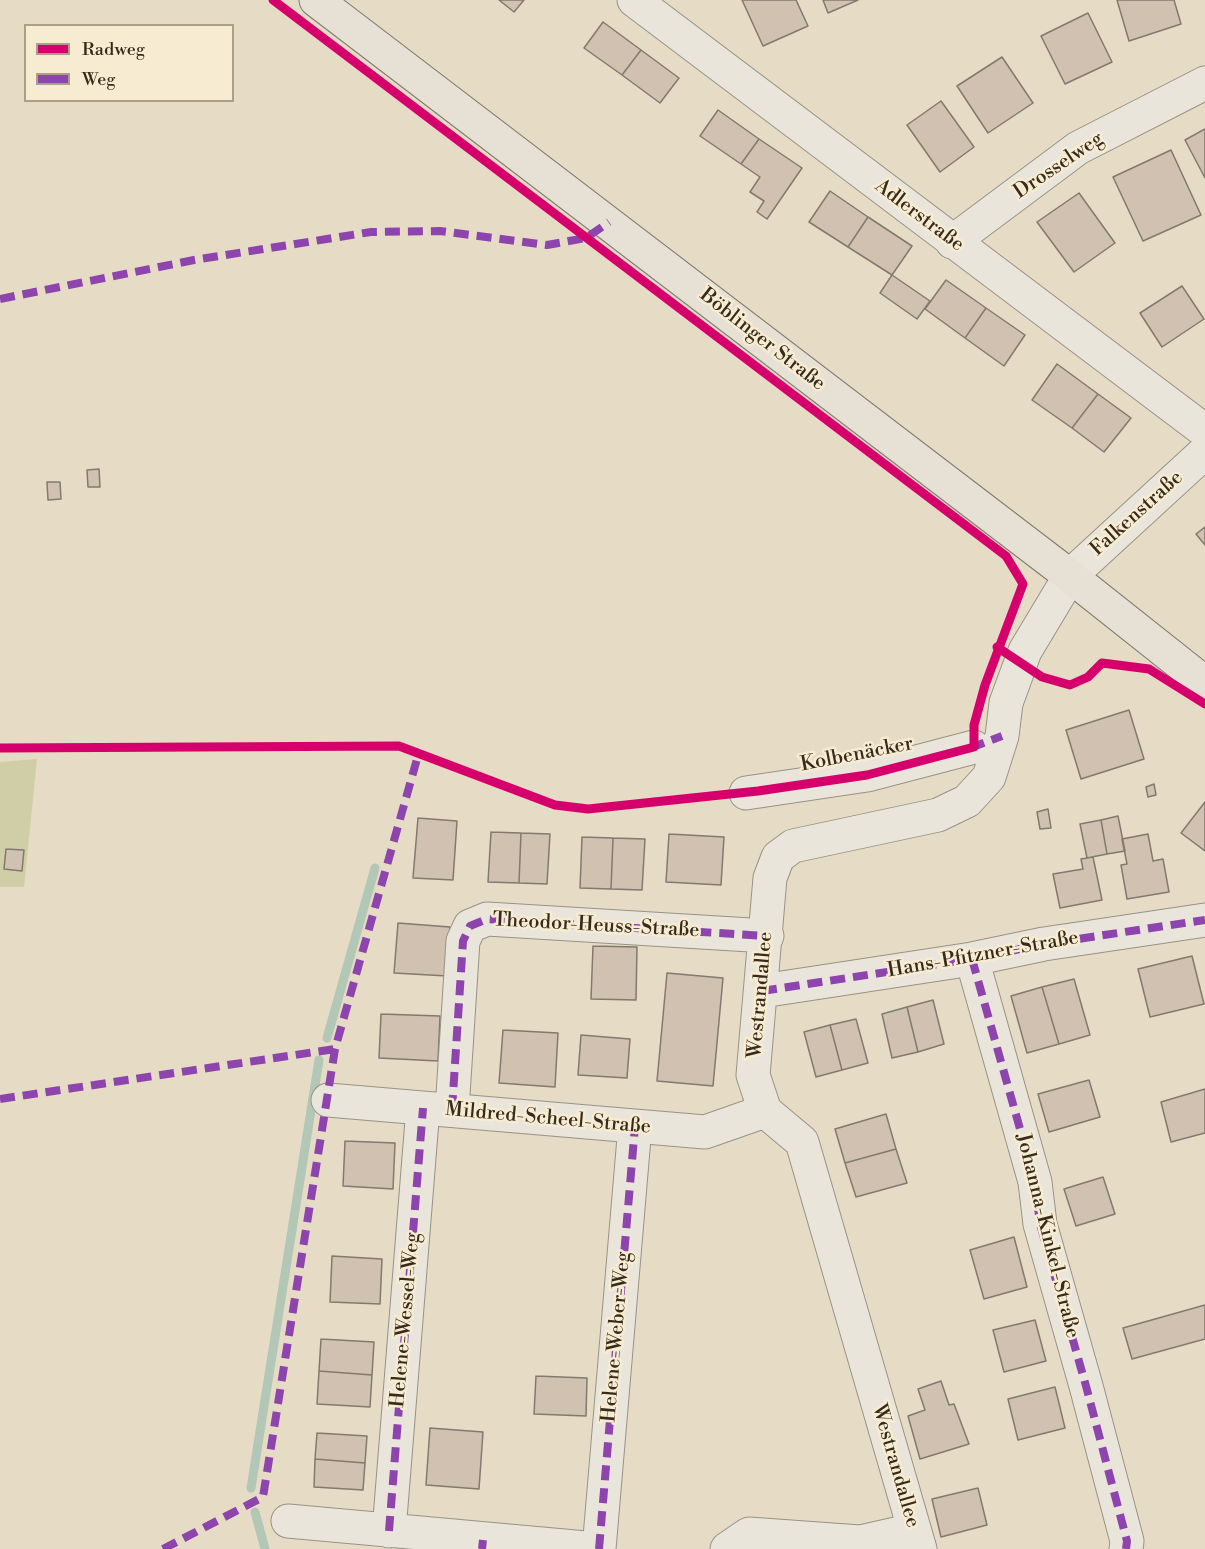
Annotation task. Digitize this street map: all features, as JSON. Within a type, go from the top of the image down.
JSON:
[{"type":"main road","name":"Böblinger Straße","points":[[316,0],[1070,576],[1205,683]]},
{"type":"street","name":"Adlerstraße","points":[[643,2],[952,242],[1205,431]]},
{"type":"street","name":"Drosselweg","points":[[952,242],[1078,148],[1205,83]]},
{"type":"street","name":"Falkenstraße","points":[[1070,576],[1205,452]]},
{"type":"street","name":"Westrandallee","points":[[916,1540],[802,1142],[765,1111],[753,1075],[767,936],[770,878],[778,857],[793,846],[938,815],[967,801],[989,777],[1002,736],[1006,703],[1025,651],[1070,576]]},
{"type":"street","name":"Kolbenäcker","points":[[746,793],[867,775],[974,747]]},
{"type":"street","name":"Theodor-Heuss-Straße","points":[[437,1109],[463,941],[470,926],[487,919],[767,936]]},
{"type":"street","name":"Hans-Pfitzner-Straße","points":[[762,991],[1205,920]]},
{"type":"street","name":"Johanna-Kinkel-Straße","points":[[972,959],[1035,1182],[1040,1224],[1089,1397],[1127,1541],[1126,1549]]},
{"type":"street","name":"Mildred-Scheel-Straße","points":[[328,1100],[705,1132],[765,1111]]},
{"type":"street","name":"Helene-Wessel-Weg","points":[[388,1531],[437,1109]]},
{"type":"street","name":"Helene-Weber-Weg","points":[[598,1549],[635,1126]]},
{"type":"street","points":[[288,1521],[388,1531],[483,1545],[598,1549]]},
{"type":"street","points":[[727,1549],[749,1534],[860,1542],[916,1540]]},
{"type":"shaded area","points":[[37,759],[24,887],[0,887],[0,762]]},
{"type":"building","points":[[499,0],[524,0],[514,12]]},
{"type":"building","points":[[742,0],[796,0],[808,26],[763,46]]},
{"type":"building","points":[[823,0],[858,0],[828,13]]},
{"type":"building","points":[[1117,0],[1174,0],[1181,24],[1129,41]]},
{"type":"building","points":[[1088,13],[1112,62],[1065,84],[1041,36]]},
{"type":"building","points":[[603,22],[641,50],[622,75],[584,48]]},
{"type":"building","points":[[641,50],[679,78],[660,103],[622,75]]},
{"type":"building","points":[[1002,57],[1033,103],[988,133],[957,86]]},
{"type":"building","points":[[941,101],[974,147],[940,172],[907,125]]},
{"type":"building","points":[[718,110],[759,139],[741,164],[700,136]]},
{"type":"building","points":[[1205,129],[1205,178],[1185,140]]},
{"type":"building","points":[[759,139],[802,168],[767,219],[757,212],[764,201],[750,192],[760,177],[741,164]]},
{"type":"building","points":[[1171,150],[1201,215],[1143,241],[1113,177]]},
{"type":"building","points":[[830,191],[868,217],[848,247],[809,222]]},
{"type":"building","points":[[1079,193],[1115,243],[1074,272],[1037,222]]},
{"type":"building","points":[[868,217],[912,246],[892,275],[848,247]]},
{"type":"building","points":[[892,275],[930,301],[917,319],[880,293]]},
{"type":"building","points":[[946,280],[986,308],[965,338],[925,309]]},
{"type":"building","points":[[1182,286],[1204,319],[1162,347],[1140,313]]},
{"type":"building","points":[[986,308],[1025,335],[1004,366],[965,338]]},
{"type":"building","points":[[1057,364],[1098,394],[1072,428],[1032,400]]},
{"type":"building","points":[[1098,394],[1131,418],[1104,452],[1072,428]]},
{"type":"building","points":[[99,469],[100,487],[88,487],[87,470]]},
{"type":"building","points":[[47,482],[60,482],[61,499],[48,500]]},
{"type":"building","points":[[1205,527],[1205,545],[1196,534]]},
{"type":"building","points":[[1129,710],[1144,759],[1081,779],[1066,730]]},
{"type":"building","points":[[1154,784],[1156,795],[1148,797],[1146,787]]},
{"type":"building","points":[[1205,802],[1205,851],[1181,833]]},
{"type":"building","points":[[1048,809],[1051,828],[1040,829],[1037,812]]},
{"type":"building","points":[[1118,816],[1125,851],[1107,854],[1101,820]]},
{"type":"building","points":[[418,818],[457,821],[453,880],[413,878]]},
{"type":"building","points":[[1101,820],[1107,854],[1087,858],[1080,824]]},
{"type":"building","points":[[491,832],[521,833],[519,883],[488,882]]},
{"type":"building","points":[[521,833],[550,834],[547,884],[519,883]]},
{"type":"building","points":[[669,834],[724,837],[721,885],[666,882]]},
{"type":"building","points":[[1148,834],[1153,861],[1163,859],[1169,892],[1127,899],[1121,865],[1127,864],[1122,839]]},
{"type":"building","points":[[582,837],[613,838],[611,889],[580,888]]},
{"type":"building","points":[[613,838],[645,839],[642,890],[611,889]]},
{"type":"building","points":[[6,849],[24,850],[22,871],[4,869]]},
{"type":"building","points":[[1093,857],[1102,900],[1060,908],[1053,874],[1083,869],[1081,859]]},
{"type":"building","points":[[398,923],[450,927],[447,976],[394,973]]},
{"type":"building","points":[[593,946],[637,947],[636,1000],[591,999]]},
{"type":"building","points":[[1192,956],[1204,1004],[1150,1017],[1138,969]]},
{"type":"building","points":[[667,973],[723,978],[713,1086],[657,1081]]},
{"type":"building","points":[[1074,979],[1090,1035],[1059,1044],[1042,987]]},
{"type":"building","points":[[1042,987],[1059,1044],[1027,1053],[1011,996]]},
{"type":"building","points":[[933,1000],[944,1044],[918,1052],[907,1007]]},
{"type":"building","points":[[907,1007],[918,1052],[892,1058],[882,1014]]},
{"type":"building","points":[[381,1014],[440,1016],[438,1061],[379,1058]]},
{"type":"building","points":[[856,1019],[868,1063],[842,1070],[830,1025]]},
{"type":"building","points":[[830,1025],[842,1070],[816,1077],[804,1032]]},
{"type":"building","points":[[503,1030],[558,1033],[555,1087],[499,1083]]},
{"type":"building","points":[[581,1035],[630,1039],[627,1078],[578,1075]]},
{"type":"building","points":[[1089,1080],[1100,1117],[1049,1132],[1038,1094]]},
{"type":"building","points":[[1205,1089],[1205,1133],[1171,1142],[1161,1102]]},
{"type":"building","points":[[886,1114],[896,1149],[845,1163],[835,1129]]},
{"type":"building","points":[[345,1141],[395,1143],[393,1189],[343,1186]]},
{"type":"building","points":[[896,1149],[907,1183],[856,1197],[845,1163]]},
{"type":"building","points":[[1103,1177],[1115,1214],[1076,1226],[1064,1189]]},
{"type":"building","points":[[1014,1237],[1027,1287],[984,1299],[970,1250]]},
{"type":"building","points":[[332,1256],[382,1259],[380,1304],[330,1302]]},
{"type":"building","points":[[1205,1305],[1205,1339],[1132,1359],[1123,1328]]},
{"type":"building","points":[[1035,1320],[1046,1361],[1004,1372],[993,1330]]},
{"type":"building","points":[[321,1339],[374,1342],[372,1375],[319,1371]]},
{"type":"building","points":[[319,1371],[372,1375],[370,1407],[317,1404]]},
{"type":"building","points":[[536,1376],[587,1378],[586,1416],[534,1414]]},
{"type":"building","points":[[941,1381],[949,1405],[954,1404],[969,1444],[920,1459],[908,1416],[925,1410],[918,1389]]},
{"type":"building","points":[[1055,1387],[1065,1428],[1018,1440],[1008,1399]]},
{"type":"building","points":[[430,1428],[483,1432],[479,1489],[426,1485]]},
{"type":"building","points":[[317,1433],[367,1436],[365,1463],[315,1459]]},
{"type":"building","points":[[315,1459],[365,1463],[363,1490],[314,1487]]},
{"type":"building","points":[[978,1488],[987,1525],[941,1537],[932,1499]]},
{"type":"waterway","points":[[327,1038],[375,868]]},
{"type":"waterway","points":[[251,1488],[319,1060]]},
{"type":"waterway","points":[[255,1512],[265,1549]]},
{"type":"marked path","points":[[0,299],[194,260],[371,232],[440,231],[547,245],[586,238],[609,222]]},
{"type":"marked path","points":[[970,748],[1002,736]]},
{"type":"marked path","points":[[163,1549],[263,1497],[335,1049],[419,752]]},
{"type":"marked path","points":[[452,1110],[463,941],[470,926],[487,919],[767,936]]},
{"type":"marked path","points":[[762,991],[1205,920]]},
{"type":"marked path","points":[[972,959],[1035,1182],[1040,1224],[1086,1386],[1127,1541],[1126,1549]]},
{"type":"marked path","points":[[0,1099],[335,1049]]},
{"type":"marked path","points":[[389,1531],[423,1108]]},
{"type":"marked path","points":[[599,1549],[635,1126]]},
{"type":"marked path","points":[[482,1549],[483,1540]]},
{"type":"cycle path","points":[[0,748],[399,746],[555,805],[588,809],[758,791],[867,775],[974,747],[974,725],[985,685],[1023,584],[1006,556],[273,0]]},
{"type":"cycle path","points":[[997,647],[1042,677],[1070,685],[1088,677],[1102,663],[1149,669],[1205,704]]}]
